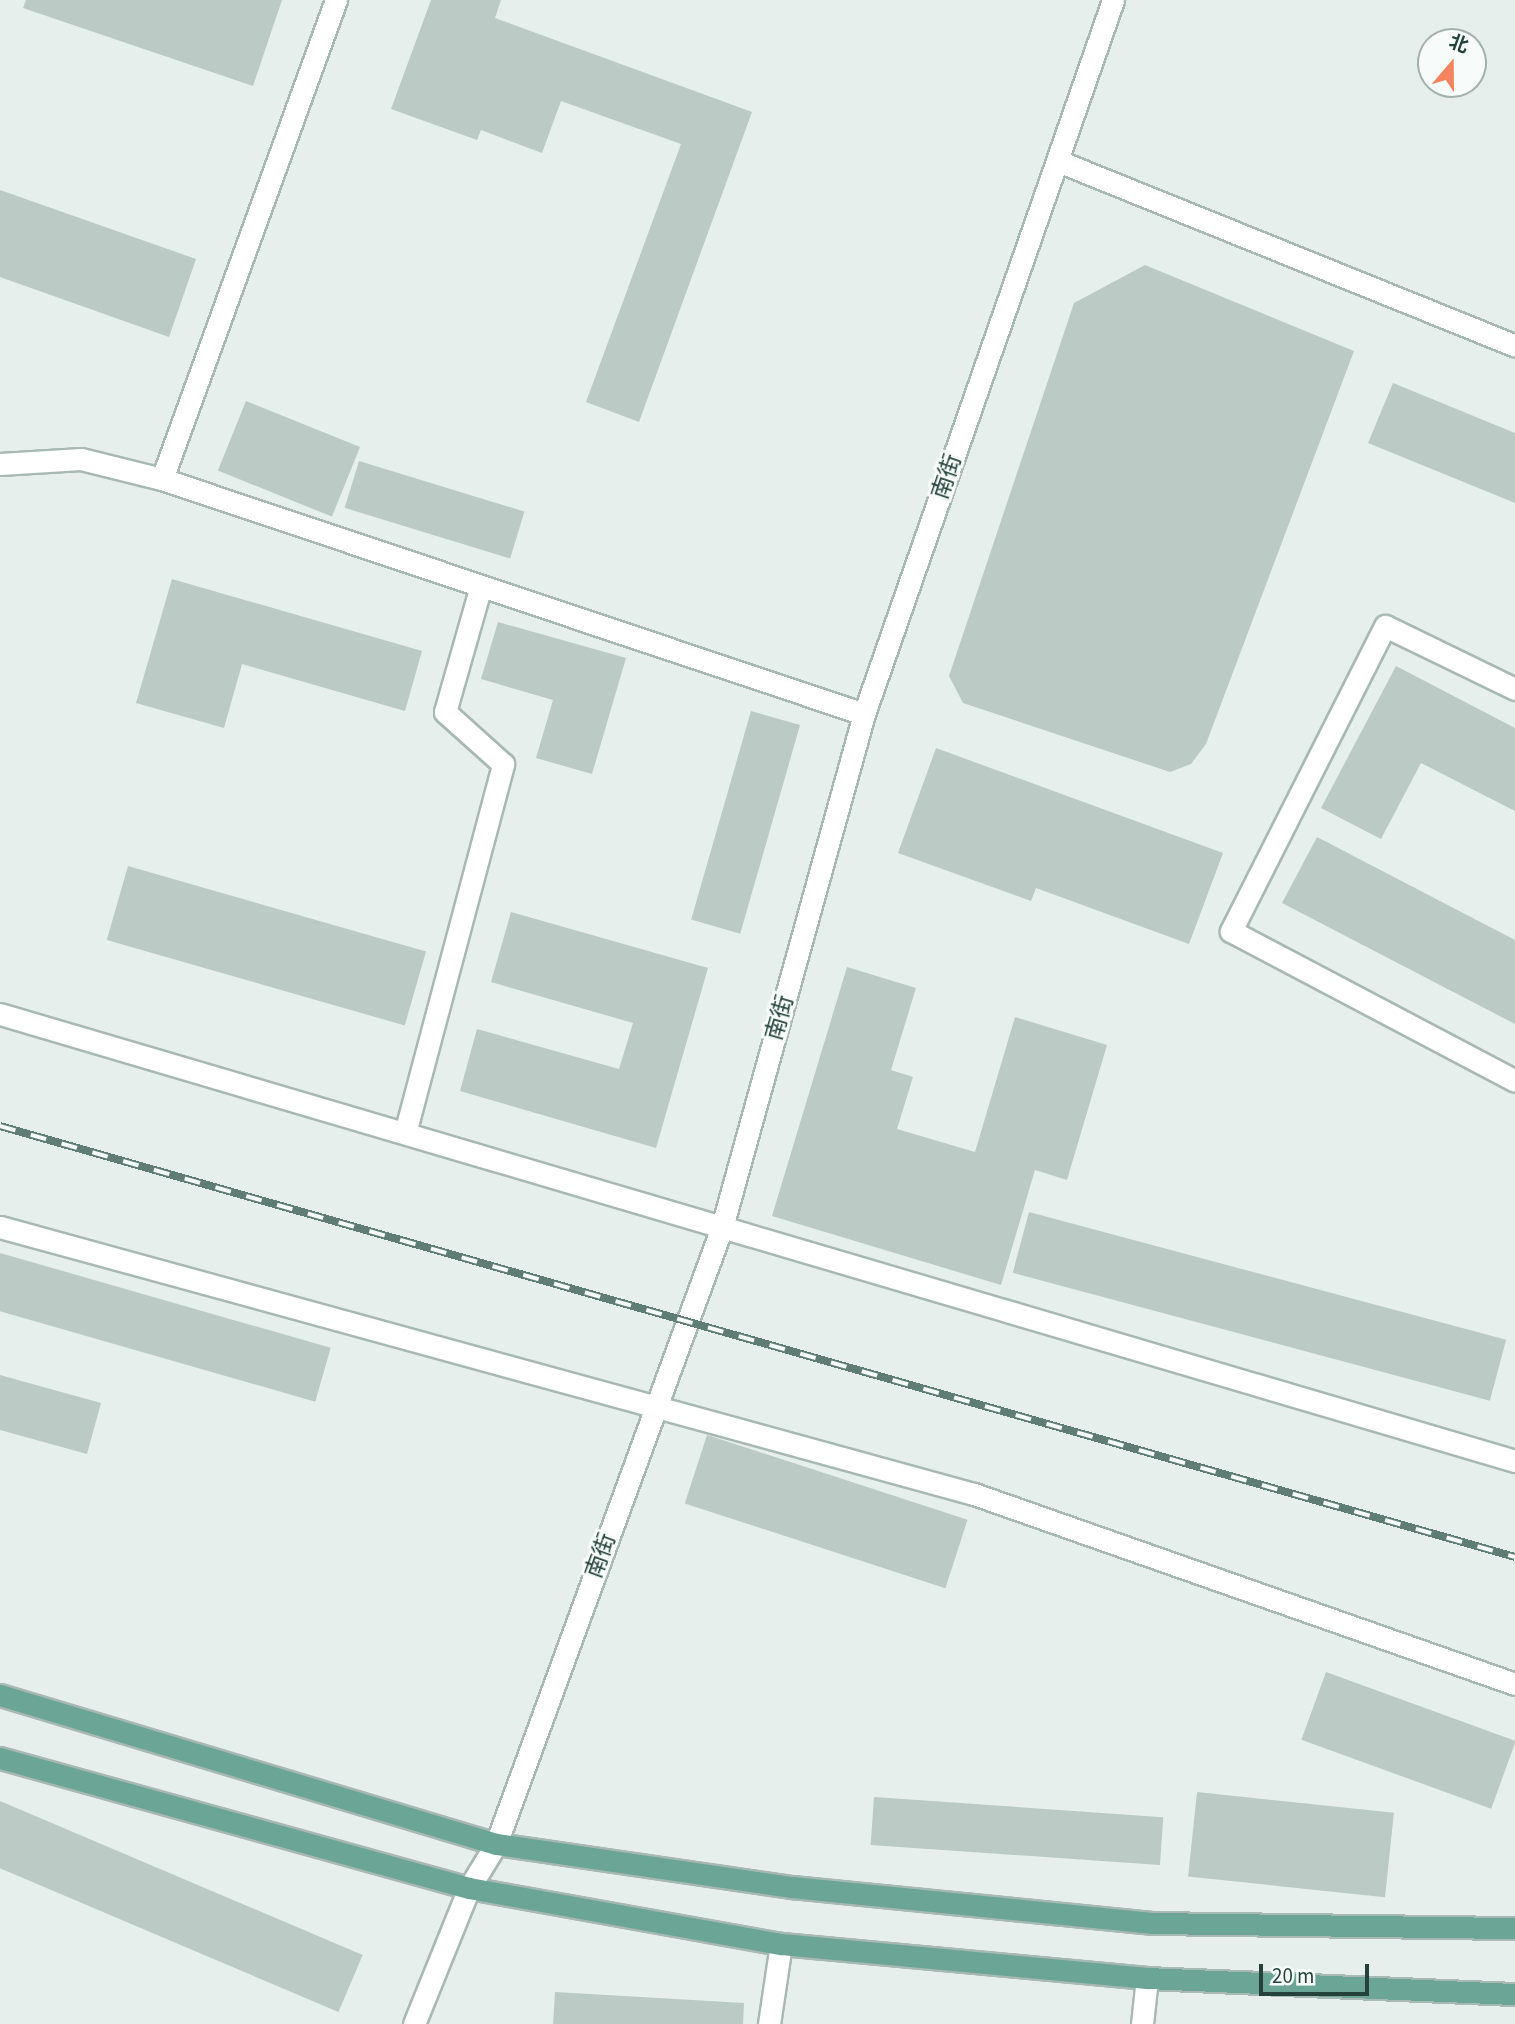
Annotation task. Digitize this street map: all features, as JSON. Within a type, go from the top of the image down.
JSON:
[{"type":"main road","points":[[0,1695],[496,1844],[792,1887],[1151,1923],[1515,1928]]},
{"type":"main road","points":[[0,1758],[469,1888],[781,1944],[1147,1978],[1515,1994]]},
{"type":"street","points":[[162,479],[336,0]]},
{"type":"street","name":"南街","points":[[414,2024],[469,1888],[496,1844],[722,1227],[864,714],[1113,0]]},
{"type":"street","points":[[1058,162],[1515,346]]},
{"type":"street","points":[[0,464],[80,460],[162,479],[480,589],[864,714]]},
{"type":"street","points":[[405,1133],[503,764],[445,712],[480,589]]},
{"type":"street","points":[[1515,689],[1385,626],[1231,931],[1515,1081]]},
{"type":"street","points":[[0,1014],[1515,1461]]},
{"type":"street","points":[[0,1227],[654,1411],[974,1494],[1515,1684]]},
{"type":"street","points":[[769,2024],[781,1944]]},
{"type":"street","points":[[1142,2024],[1147,1978]]},
{"type":"building","points":[[26,0],[282,0],[253,86],[23,8]]},
{"type":"building","points":[[431,0],[501,0],[495,18],[752,112],[639,422],[586,402],[681,144],[561,101],[542,153],[481,130],[477,140],[391,109]]},
{"type":"building","points":[[0,190],[196,259],[169,337],[0,277]]},
{"type":"building","points":[[1145,265],[1354,351],[1206,744],[1191,764],[1170,772],[963,703],[949,676],[1074,303]]},
{"type":"building","points":[[1393,383],[1515,433],[1515,503],[1368,443]]},
{"type":"building","points":[[246,401],[360,447],[332,517],[218,471]]},
{"type":"building","points":[[359,461],[524,512],[510,558],[345,508]]},
{"type":"building","points":[[172,579],[422,651],[405,711],[242,664],[224,728],[136,703]]},
{"type":"building","points":[[498,622],[626,658],[592,774],[536,758],[553,700],[481,679]]},
{"type":"building","points":[[1396,666],[1515,728],[1515,811],[1421,763],[1381,839],[1321,808]]},
{"type":"building","points":[[751,711],[800,725],[740,934],[691,920]]},
{"type":"building","points":[[936,748],[1223,853],[1189,944],[1036,888],[1031,901],[898,853]]},
{"type":"building","points":[[1317,837],[1515,940],[1515,1024],[1282,903]]},
{"type":"building","points":[[128,866],[426,951],[405,1025],[107,940]]},
{"type":"building","points":[[511,912],[708,968],[656,1148],[460,1091],[477,1029],[619,1069],[633,1023],[491,982]]},
{"type":"building","points":[[847,967],[916,988],[891,1070],[913,1077],[897,1129],[975,1152],[1015,1017],[1107,1045],[1067,1180],[1035,1170],[1001,1285],[772,1216]]},
{"type":"building","points":[[1029,1212],[1506,1340],[1490,1401],[1013,1273]]},
{"type":"building","points":[[0,1253],[331,1348],[315,1402],[0,1311]]},
{"type":"building","points":[[0,1375],[101,1403],[87,1454],[0,1430]]},
{"type":"building","points":[[707,1435],[968,1520],[945,1588],[685,1503]]},
{"type":"building","points":[[1326,1672],[1515,1741],[1491,1809],[1301,1740]]},
{"type":"building","points":[[1197,1792],[1394,1813],[1385,1897],[1188,1877]]},
{"type":"building","points":[[874,1797],[1163,1817],[1160,1865],[871,1845]]},
{"type":"building","points":[[0,1801],[363,1955],[338,2012],[0,1868]]},
{"type":"building","points":[[555,1992],[744,2003],[743,2024],[553,2024]]},
{"type":"railway","points":[[0,1126],[1515,1557]]}]
